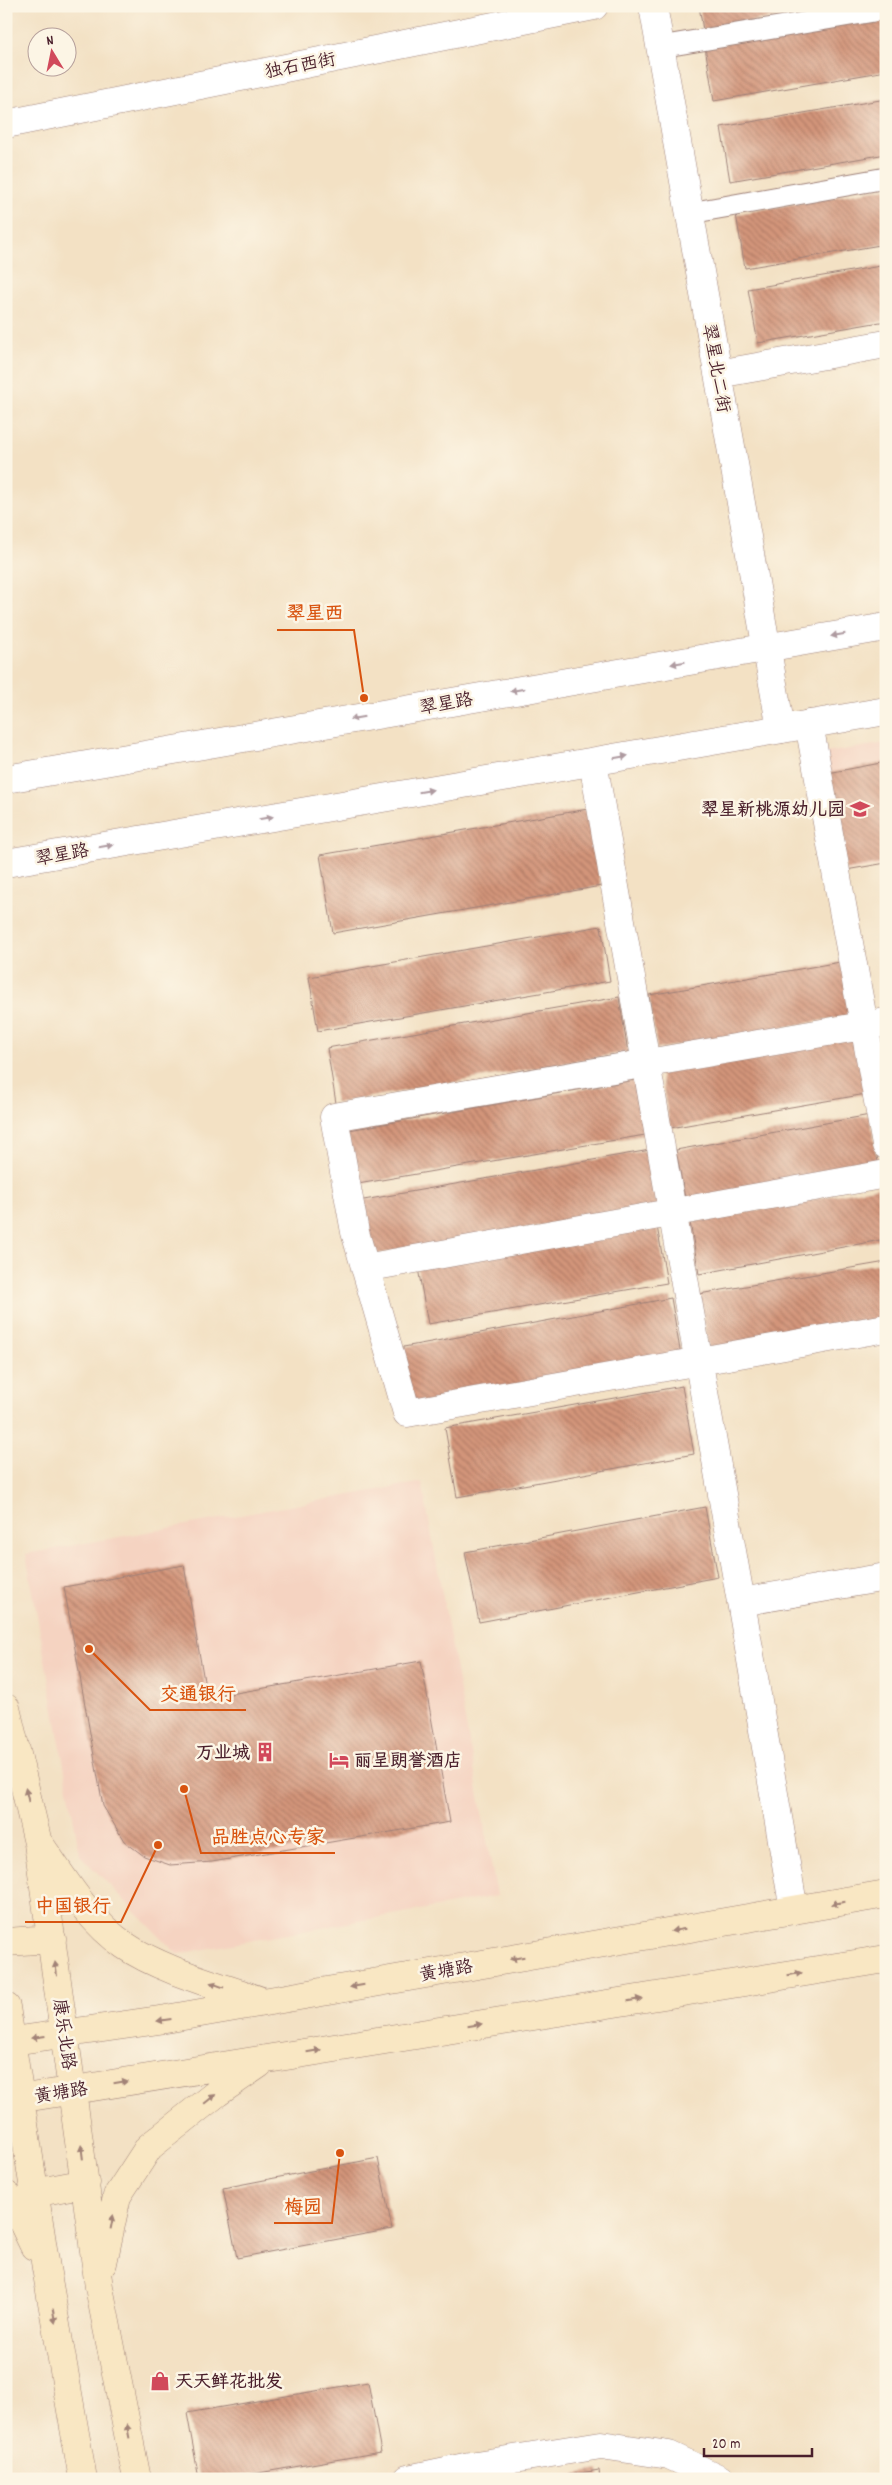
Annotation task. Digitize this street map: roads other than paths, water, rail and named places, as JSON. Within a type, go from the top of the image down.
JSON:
[{"type":"main road","name":"康乐北路","points":[[6,1708],[38,1842],[99,2287],[137,2479]]},
{"type":"main road","points":[[38,1842],[88,1911],[124,1945],[164,1966],[263,2002]]},
{"type":"main road","name":"黄塘路","points":[[9,2042],[166,2019],[886,1894]]},
{"type":"main road","points":[[6,1942],[52,1940]]},
{"type":"main road","name":"黄塘路","points":[[13,2100],[886,1959]]},
{"type":"main road","points":[[6,2007],[13,2100],[34,2193],[83,2479]]},
{"type":"main road","points":[[99,2287],[117,2196],[149,2147],[217,2093],[266,2059]]},
{"type":"main road","points":[[34,2193],[86,2182]]},
{"type":"main road","points":[[6,2195],[12,2200],[46,2268]]},
{"type":"street","name":"独石西街","points":[[6,124],[594,6]]},
{"type":"street","name":"翠星北二街","points":[[653,6],[781,730]]},
{"type":"street","points":[[718,374],[886,344]]},
{"type":"street","name":"翠星路","points":[[6,779],[886,626]]},
{"type":"street","name":"翠星路","points":[[6,863],[886,711]]},
{"type":"street","points":[[810,724],[875,1024],[886,1145]]},
{"type":"street","points":[[593,762],[794,1910]]},
{"type":"street","points":[[875,1024],[334,1117],[355,1232],[407,1413],[886,1328]]},
{"type":"street","points":[[365,1268],[886,1174]]},
{"type":"street","points":[[741,1602],[886,1577]]},
{"type":"street","points":[[408,2479],[470,2466],[601,2445],[670,2455],[720,2479]]},
{"type":"lane","points":[[660,47],[886,9]]},
{"type":"lane","points":[[690,213],[886,178]]},
{"type":"place","name":"翠星西","points":[[364,698]]},
{"type":"place","name":"翠星新桃源幼儿园","points":[[860,809]]},
{"type":"place","name":"交通银行","points":[[89,1649]]},
{"type":"place","name":"万业城","points":[[265,1752]]},
{"type":"place","name":"丽呈朗誉酒店","points":[[339,1760]]},
{"type":"place","name":"品胜点心专家","points":[[184,1789]]},
{"type":"place","name":"中国银行","points":[[158,1845]]},
{"type":"place","name":"梅园","points":[[340,2153]]},
{"type":"place","name":"天天鲜花批发","points":[[160,2381]]}]
